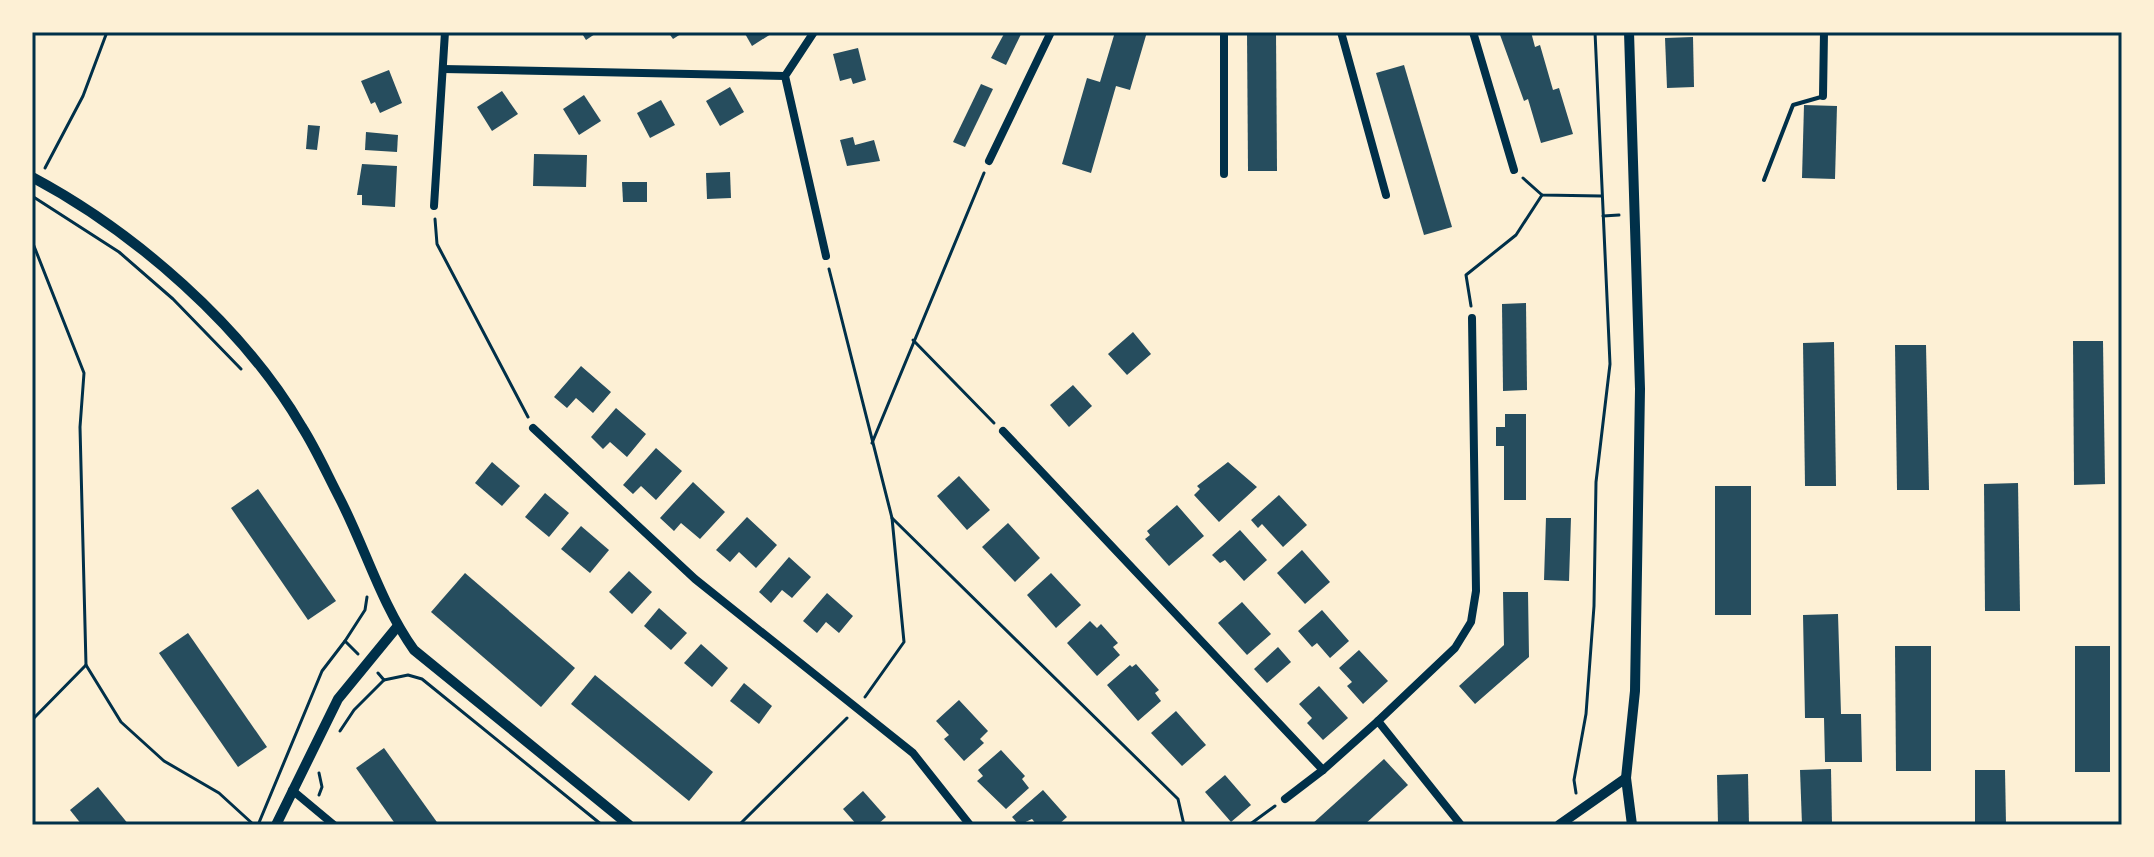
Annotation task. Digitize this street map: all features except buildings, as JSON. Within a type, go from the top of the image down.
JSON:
[{"type":"street","points":[[434,206],[445,32]]},
{"type":"street","points":[[814,32],[785,76],[826,256]]},
{"type":"street","points":[[989,161],[1051,32]]},
{"type":"street","points":[[1224,32],[1224,174]]},
{"type":"street","points":[[1341,32],[1386,195]]},
{"type":"street","points":[[1473,32],[1514,170]]},
{"type":"street","points":[[1629,32],[1640,389],[1635,691],[1626,778],[1632,825]]},
{"type":"street","points":[[1823,96],[1824,32]]},
{"type":"street","points":[[443,69],[785,76]]},
{"type":"street","points":[[35,179],[155,261],[209,308],[301,425],[346,511],[397,627],[431,667],[629,825]]},
{"type":"street","points":[[1285,799],[1323,770],[1455,648],[1471,622],[1476,591],[1472,318]]},
{"type":"street","points":[[533,428],[695,579],[913,753],[970,825]]},
{"type":"street","points":[[1003,431],[1323,770]]},
{"type":"street","points":[[276,825],[338,699],[397,627]]},
{"type":"street","points":[[1378,721],[1461,825]]},
{"type":"street","points":[[1559,825],[1626,778]]},
{"type":"street","points":[[292,790],[334,825]]},
{"type":"lane","points":[[1764,180],[1793,105],[1823,96]]},
{"type":"path","points":[[32,209],[35,179],[83,96],[107,32]]},
{"type":"path","points":[[1579,813],[1574,780],[1586,714],[1594,606],[1596,482],[1610,364],[1595,32]]},
{"type":"path","points":[[872,443],[989,161]]},
{"type":"path","points":[[1514,170],[1542,195],[1603,196]]},
{"type":"path","points":[[1472,318],[1466,275],[1516,235],[1542,195]]},
{"type":"path","points":[[32,196],[119,252],[173,299],[243,370]]},
{"type":"path","points":[[434,206],[437,244],[533,428]]},
{"type":"path","points":[[32,241],[84,373],[80,427],[86,665],[121,722],[164,761],[219,793],[256,825],[322,671],[365,610],[367,591]]},
{"type":"path","points":[[739,825],[858,707],[904,642],[892,518],[826,256]]},
{"type":"path","points":[[913,340],[1003,431]]},
{"type":"path","points":[[892,518],[1178,799],[1184,825]]},
{"type":"path","points":[[345,641],[384,680]]},
{"type":"path","points":[[32,720],[86,665]]},
{"type":"path","points":[[338,734],[354,710],[384,680],[408,675],[422,679],[602,825]]},
{"type":"path","points":[[315,809],[322,787],[317,780],[320,769]]},
{"type":"path","points":[[1249,825],[1285,799]]}]
